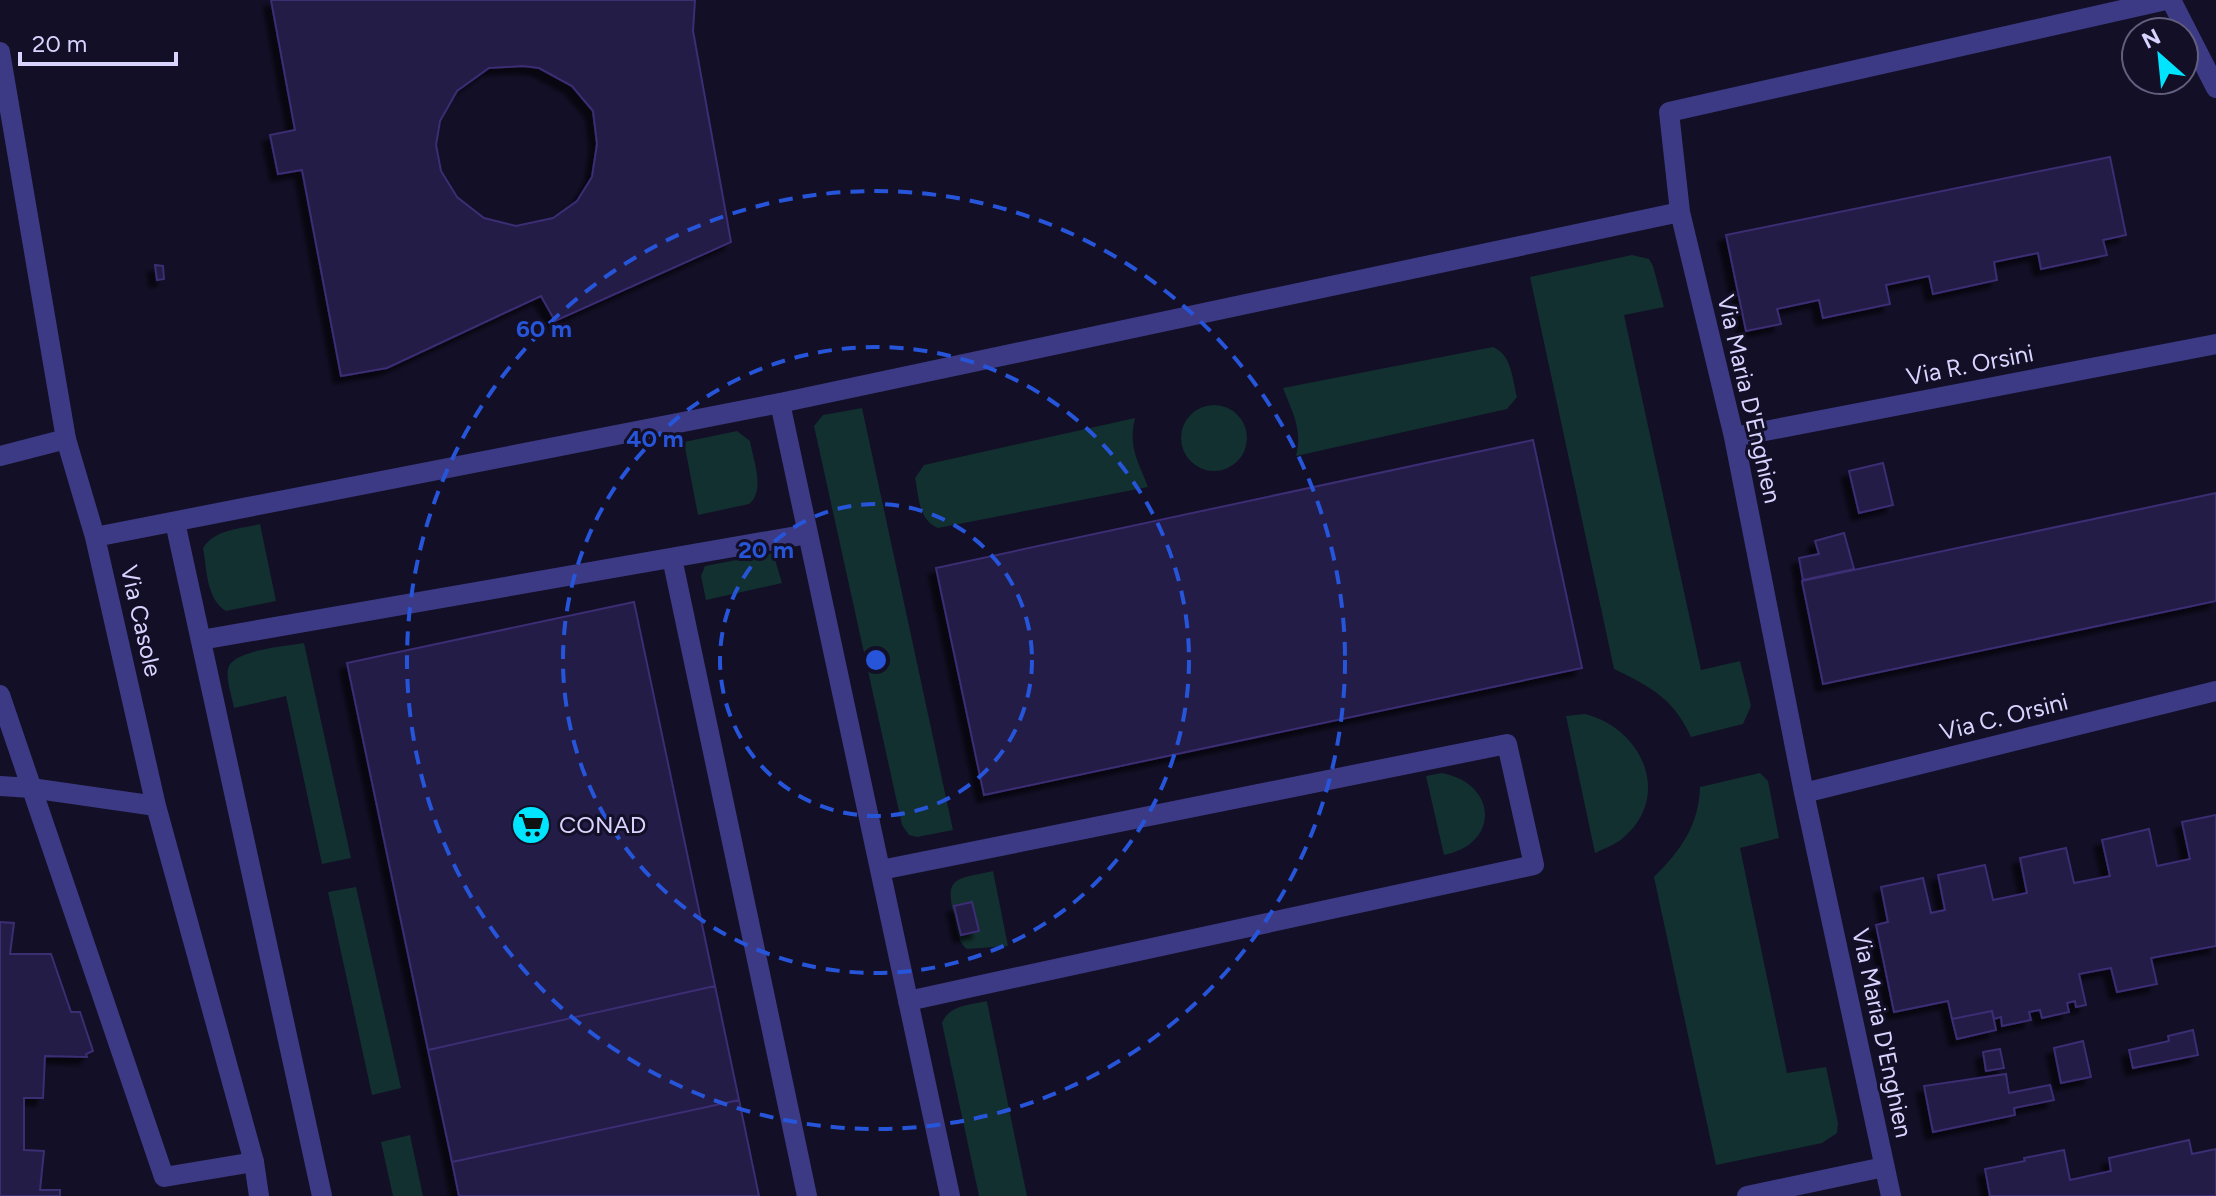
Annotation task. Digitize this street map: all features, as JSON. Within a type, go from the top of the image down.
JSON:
[{"type":"street","points":[[2169,0],[2216,88]]},
{"type":"street","name":"Via Maria D'Enghien","points":[[1891,1196],[1804,793],[1734,437],[1680,212],[1669,112],[2169,0]]},
{"type":"street","name":"Via Casole","points":[[0,52],[66,439],[95,537],[156,806],[254,1162],[259,1196]]},
{"type":"street","points":[[95,537],[780,403],[1680,212]]},
{"type":"street","name":"Via R. Orsini","points":[[1734,437],[2216,344]]},
{"type":"street","points":[[780,403],[950,1196]]},
{"type":"street","points":[[0,456],[66,439]]},
{"type":"street","points":[[175,522],[322,1196]]},
{"type":"street","points":[[201,640],[808,534]]},
{"type":"street","points":[[672,558],[807,1196]]},
{"type":"street","name":"Via C. Orsini","points":[[1804,793],[2216,691]]},
{"type":"street","points":[[0,695],[164,1177],[254,1162]]},
{"type":"street","points":[[881,870],[1507,744],[1534,865],[908,1001]]},
{"type":"street","points":[[0,786],[156,806]]},
{"type":"street","points":[[1747,1196],[1884,1167]]},
{"type":"green space","points":[[1632,255],[1649,259],[1664,307],[1624,315],[1701,670],[1740,661],[1751,706],[1743,724],[1691,737],[1677,712],[1660,695],[1614,669],[1530,277]]},
{"type":"green space","points":[[1493,347],[1508,361],[1517,397],[1507,409],[1296,456],[1297,429],[1283,388]]},
{"type":"green space","points":[[1207,405],[1221,405],[1233,410],[1242,419],[1247,438],[1245,451],[1238,462],[1221,471],[1207,471],[1195,466],[1186,457],[1181,445],[1181,431],[1186,419],[1195,410]]},
{"type":"green space","points":[[862,408],[953,830],[917,837],[909,835],[902,825],[814,426],[823,415]]},
{"type":"green space","points":[[1135,418],[1133,446],[1148,487],[938,528],[923,513],[915,478],[924,465]]},
{"type":"green space","points":[[737,431],[750,441],[758,483],[754,498],[749,504],[698,515],[684,442]]},
{"type":"green space","points":[[260,524],[276,601],[226,611],[219,606],[211,591],[203,548],[221,533]]},
{"type":"green space","points":[[773,553],[782,583],[706,600],[701,576],[705,566]]},
{"type":"green space","points":[[304,643],[351,858],[322,864],[286,696],[234,708],[228,678],[231,663],[239,657]]},
{"type":"green space","points":[[1585,714],[1622,733],[1635,748],[1648,784],[1646,803],[1638,821],[1620,840],[1595,853],[1566,716]]},
{"type":"green space","points":[[1442,773],[1461,779],[1474,789],[1482,801],[1485,814],[1483,828],[1475,840],[1462,849],[1444,855],[1426,776]]},
{"type":"green space","points":[[1760,773],[1768,781],[1779,838],[1740,848],[1787,1073],[1826,1067],[1838,1123],[1837,1133],[1822,1143],[1716,1165],[1654,877],[1687,836],[1696,813],[1700,787]]},
{"type":"green space","points":[[993,871],[1008,946],[967,949],[957,932],[952,888],[960,879]]},
{"type":"green space","points":[[356,887],[401,1088],[372,1095],[328,892]]},
{"type":"green space","points":[[987,1001],[1027,1196],[979,1196],[942,1023],[955,1009]]},
{"type":"green space","points":[[410,1135],[423,1196],[393,1196],[381,1142]]},
{"type":"building","points":[[271,0],[695,0],[693,31],[731,242],[555,321],[541,296],[387,368],[341,376],[302,170],[278,174],[270,135],[295,130]],"holes":[[[489,68],[539,68],[572,86],[593,111],[597,144],[592,177],[577,201],[553,218],[516,226],[484,218],[457,197],[441,171],[436,145],[440,121],[457,91]]]},
{"type":"building","points":[[2110,157],[2126,235],[2103,240],[2107,255],[2041,269],[2038,253],[1994,262],[1997,280],[1933,294],[1929,276],[1886,285],[1890,304],[1823,318],[1819,300],[1777,309],[1781,324],[1746,331],[1726,235]]},
{"type":"building","points":[[155,265],[163,266],[164,279],[157,280]]},
{"type":"building","points":[[1533,440],[1582,668],[984,795],[936,568]]},
{"type":"building","points":[[1883,463],[1893,505],[1859,513],[1849,471]]},
{"type":"building","points":[[2216,493],[2216,601],[1823,684],[1802,581]]},
{"type":"building","points":[[1844,533],[1854,569],[1803,580],[1799,558],[1819,554],[1815,541]]},
{"type":"building","name":"CONAD","points":[[634,602],[715,986],[428,1050],[347,663]]},
{"type":"building","points":[[2216,815],[2216,946],[2151,958],[2157,984],[2117,992],[2111,968],[2079,974],[2086,1005],[2076,1007],[2075,1001],[2067,1003],[2069,1012],[2042,1018],[2040,1010],[2029,1012],[2031,1020],[2002,1026],[2001,1017],[1994,1019],[1992,1011],[1952,1019],[1948,1001],[1894,1012],[1876,925],[1888,922],[1881,887],[1923,878],[1931,913],[1945,910],[1938,875],[1985,865],[1993,900],[2027,893],[2020,858],[2066,848],[2074,883],[2110,876],[2102,840],[2149,829],[2157,866],[2190,859],[2182,822]]},
{"type":"building","points":[[972,902],[979,931],[961,935],[954,906]]},
{"type":"building","points":[[0,922],[14,923],[10,954],[51,954],[71,1012],[80,1012],[93,1051],[86,1054],[87,1057],[45,1056],[43,1098],[24,1098],[24,1150],[44,1151],[40,1190],[60,1190],[60,1196],[0,1196]]},
{"type":"building","points":[[715,986],[739,1100],[452,1162],[428,1050]]},
{"type":"building","points":[[1992,1011],[1996,1030],[1957,1039],[1952,1019]]},
{"type":"building","points":[[2193,1030],[2198,1055],[2133,1068],[2129,1050],[2169,1041],[2168,1036]]},
{"type":"building","points":[[2083,1041],[2091,1077],[2061,1083],[2054,1048]]},
{"type":"building","points":[[2000,1049],[2004,1068],[1986,1071],[1983,1052]]},
{"type":"building","points":[[2006,1074],[2009,1093],[2050,1085],[2054,1100],[2014,1108],[2015,1115],[1933,1132],[1924,1086]]},
{"type":"building","points":[[739,1100],[759,1196],[459,1196],[452,1162]]},
{"type":"building","points":[[2189,1140],[2192,1154],[2216,1149],[2216,1196],[1990,1196],[1985,1169],[2025,1161],[2024,1158],[2064,1150],[2070,1180],[2111,1171],[2109,1158]]},
{"type":"place","name":"CONAD","points":[[531,825]]}]
